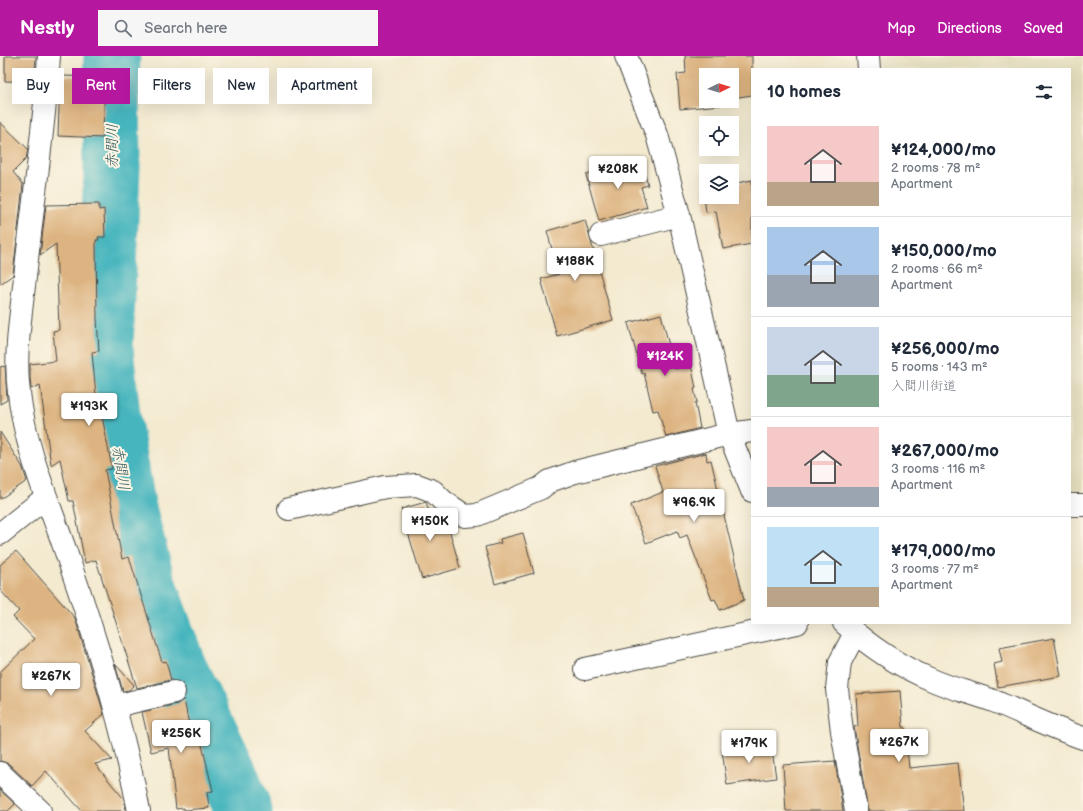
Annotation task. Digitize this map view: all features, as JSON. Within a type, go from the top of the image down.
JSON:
[{"type":"street","points":[[49,56],[41,150],[32,211],[17,346],[19,392],[28,444],[45,498],[68,556],[91,624],[115,706],[130,765],[139,811]]},
{"type":"street","points":[[626,56],[658,135],[679,215],[729,434],[751,489]]},
{"type":"street","points":[[868,56],[869,68]]},
{"type":"street","points":[[601,235],[679,215]]},
{"type":"street","points":[[289,509],[385,487],[417,485],[433,491],[443,501],[465,516],[477,515],[541,488],[550,481],[575,472],[729,434],[751,431]]},
{"type":"street","points":[[0,534],[45,498]]},
{"type":"street","points":[[1071,505],[1083,505]]},
{"type":"street","points":[[585,669],[792,624]]},
{"type":"street","points":[[856,811],[842,731],[837,688],[840,662],[850,628],[862,639],[895,661],[930,680],[995,702],[1083,738]]},
{"type":"street","points":[[115,706],[174,692]]},
{"type":"street","points":[[0,773],[40,811]]},
{"type":"shaded area","points":[[877,56],[1083,56],[1083,498],[1071,491],[1071,68],[878,68]]},
{"type":"building","points":[[5,56],[36,56],[35,68],[12,68],[12,81],[5,81]]},
{"type":"building","points":[[685,56],[752,56],[751,95],[739,97],[739,68],[699,68],[699,107],[680,109],[677,74],[686,73]]},
{"type":"building","points":[[64,76],[72,76],[72,104],[104,104],[103,138],[58,136],[59,104],[64,104]]},
{"type":"building","points":[[0,122],[28,149],[26,159],[13,172],[23,184],[13,275],[0,284]]},
{"type":"building","points":[[640,160],[648,185],[641,187],[647,207],[599,221],[586,175]]},
{"type":"building","points":[[751,180],[751,244],[723,249],[716,211],[706,212],[705,204],[739,204],[739,183]]},
{"type":"building","points":[[99,204],[99,210],[104,209],[105,237],[98,237],[99,240],[96,240],[99,351],[92,352],[97,406],[100,405],[112,469],[105,470],[122,559],[129,557],[162,662],[166,661],[171,680],[137,688],[96,560],[85,563],[73,501],[69,501],[60,459],[51,465],[40,385],[31,389],[30,378],[30,364],[56,361],[53,331],[59,330],[56,244],[40,255],[46,205]]},
{"type":"building","points":[[585,220],[613,320],[557,336],[541,279],[559,274],[547,231]]},
{"type":"building","points":[[661,314],[675,369],[691,365],[696,388],[694,389],[697,402],[695,403],[700,428],[666,437],[658,410],[653,411],[644,373],[642,374],[628,323]]},
{"type":"building","points":[[5,366],[7,400],[0,404],[0,367]]},
{"type":"building","points":[[0,432],[22,466],[27,481],[0,499]]},
{"type":"building","points":[[706,453],[707,461],[711,460],[744,600],[720,610],[715,599],[712,600],[687,535],[680,538],[677,531],[646,543],[631,505],[663,492],[655,466]]},
{"type":"building","points":[[426,502],[432,521],[446,518],[460,568],[422,579],[401,509]]},
{"type":"building","points":[[523,533],[534,573],[495,584],[485,547],[501,543],[500,539]]},
{"type":"building","points":[[16,551],[75,618],[104,714],[85,731],[112,760],[95,764],[124,799],[126,811],[82,811],[46,771],[32,786],[9,764],[0,761],[0,672],[34,639],[13,617],[19,611],[0,590],[0,565]]},
{"type":"building","points":[[1054,638],[1061,676],[998,687],[994,664],[1002,662],[999,648]]},
{"type":"building","points":[[115,664],[134,685],[129,690],[123,691]]},
{"type":"building","points":[[900,691],[909,768],[958,763],[964,811],[868,811],[854,727],[858,726],[856,694]]},
{"type":"building","points":[[184,699],[189,725],[197,724],[213,791],[207,792],[209,808],[184,810],[184,808],[176,809],[169,748],[151,752],[142,712],[177,704]]},
{"type":"building","points":[[771,743],[776,778],[727,785],[722,750]]},
{"type":"building","points":[[835,761],[843,811],[786,811],[783,765]]},
{"type":"building","points":[[0,790],[15,804],[8,811],[0,811]]},
{"type":"waterway","name":"赤間川","points":[[112,56],[112,167],[105,349],[112,416],[127,505],[147,583],[178,667],[228,771],[244,811]]}]
